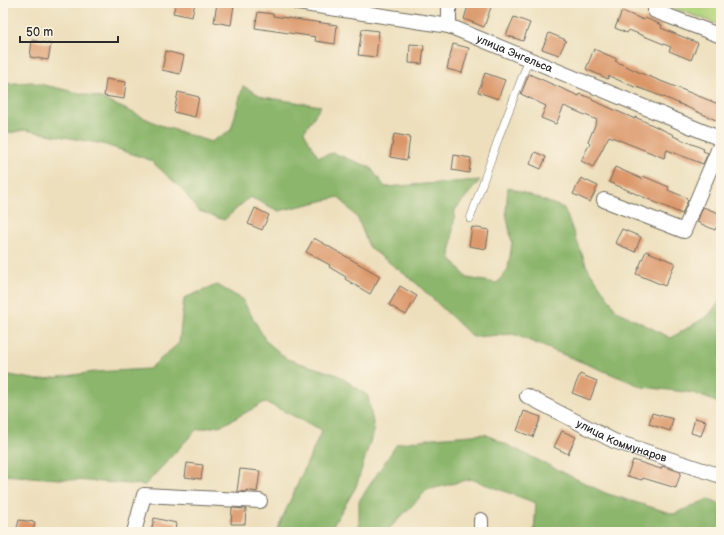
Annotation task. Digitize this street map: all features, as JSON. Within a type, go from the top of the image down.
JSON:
[{"type":"street","name":"улица Энгельса","points":[[298,3],[449,26],[721,139]]},
{"type":"street","points":[[449,3],[449,26]]},
{"type":"street","points":[[655,11],[721,36]]},
{"type":"street","points":[[604,200],[684,231],[721,143]]},
{"type":"street","name":"улица Коммунаров","points":[[527,396],[614,441],[721,476]]},
{"type":"street","points":[[134,532],[144,495],[260,501]]},
{"type":"lane","points":[[470,219],[500,134],[529,60]]},
{"type":"green space","points":[[660,3],[721,3],[721,25]]},
{"type":"green space","points":[[31,82],[101,98],[160,125],[211,142],[231,130],[243,86],[263,97],[321,106],[304,132],[318,157],[333,153],[370,167],[385,187],[480,180],[455,210],[450,257],[467,278],[497,283],[508,269],[512,243],[506,212],[508,187],[564,208],[587,267],[617,311],[671,338],[709,315],[721,299],[721,404],[694,393],[643,387],[513,334],[473,337],[416,283],[369,247],[358,219],[339,197],[279,211],[250,197],[224,220],[199,211],[181,188],[150,160],[103,144],[25,130],[3,134],[3,84]]},
{"type":"green space","points":[[217,285],[242,299],[266,341],[287,359],[338,375],[368,396],[374,429],[356,487],[329,532],[276,532],[322,430],[265,402],[223,425],[196,430],[145,485],[3,475],[3,374],[39,380],[94,372],[149,369],[179,343],[184,298]]},
{"type":"green space","points":[[485,434],[605,493],[674,514],[708,499],[721,505],[721,532],[534,532],[536,503],[471,479],[427,490],[386,532],[359,532],[359,501],[397,444],[433,438]]},
{"type":"building","points":[[176,3],[195,3],[192,17],[173,13]]},
{"type":"building","points":[[217,3],[234,5],[231,25],[214,22]]},
{"type":"building","points":[[469,3],[480,3],[491,7],[484,27],[464,19]]},
{"type":"building","points":[[622,11],[644,20],[645,18],[662,25],[661,28],[698,43],[691,60],[669,51],[671,47],[629,30],[627,33],[615,28]]},
{"type":"building","points":[[258,12],[273,14],[273,16],[337,25],[335,44],[315,41],[316,37],[255,28]]},
{"type":"building","points":[[514,17],[530,23],[523,41],[506,35]]},
{"type":"building","points":[[362,29],[379,31],[376,57],[358,55]]},
{"type":"building","points":[[549,33],[566,40],[559,55],[542,49]]},
{"type":"building","points":[[32,40],[51,44],[48,60],[30,57]]},
{"type":"building","points":[[410,44],[424,45],[422,64],[409,63]]},
{"type":"building","points":[[453,44],[469,48],[462,73],[447,69]]},
{"type":"building","points":[[594,49],[617,59],[615,61],[643,74],[721,105],[721,113],[718,121],[671,100],[609,76],[608,79],[586,69]]},
{"type":"building","points":[[166,51],[184,56],[180,74],[162,70]]},
{"type":"building","points":[[485,73],[505,80],[498,99],[478,92]]},
{"type":"building","points":[[529,74],[579,96],[580,94],[593,99],[592,100],[635,119],[635,117],[674,135],[673,136],[704,149],[703,151],[708,153],[703,164],[667,150],[664,158],[609,136],[593,167],[581,161],[590,143],[588,142],[597,120],[564,106],[556,124],[541,118],[546,106],[521,94]]},
{"type":"building","points":[[106,79],[126,82],[124,99],[104,96]]},
{"type":"building","points":[[178,92],[199,97],[195,117],[174,112]]},
{"type":"building","points":[[394,134],[410,137],[407,160],[390,157]]},
{"type":"building","points":[[535,152],[546,157],[541,169],[530,164]]},
{"type":"building","points":[[454,155],[471,158],[469,173],[452,170]]},
{"type":"building","points":[[615,167],[642,179],[643,176],[669,187],[668,190],[687,198],[686,199],[688,200],[682,214],[609,182]]},
{"type":"building","points":[[581,178],[598,186],[590,202],[573,194]]},
{"type":"building","points":[[703,207],[721,214],[721,228],[717,226],[715,230],[697,222]]},
{"type":"building","points":[[255,208],[269,215],[262,230],[248,224]]},
{"type":"building","points":[[472,227],[489,230],[486,249],[469,246]]},
{"type":"building","points":[[622,229],[641,237],[635,252],[615,243]]},
{"type":"building","points":[[314,238],[380,276],[370,294],[345,279],[346,277],[329,267],[330,265],[306,252]]},
{"type":"building","points":[[646,251],[675,263],[665,286],[636,274]]},
{"type":"building","points":[[400,286],[417,296],[406,315],[389,305]]},
{"type":"building","points":[[580,374],[597,381],[590,400],[572,393]]},
{"type":"building","points":[[524,411],[541,417],[533,437],[517,431]]},
{"type":"building","points":[[652,413],[673,419],[670,431],[649,424]]},
{"type":"building","points":[[695,418],[706,421],[701,436],[691,433]]},
{"type":"building","points":[[562,431],[576,437],[568,454],[554,447]]},
{"type":"building","points":[[633,460],[661,469],[662,466],[681,472],[676,488],[643,478],[642,480],[627,476]]},
{"type":"building","points":[[187,463],[203,465],[201,479],[185,477]]},
{"type":"building","points":[[240,469],[260,471],[257,492],[246,490],[246,492],[237,491]]},
{"type":"building","points":[[232,508],[246,509],[245,524],[231,524]]},
{"type":"building","points":[[154,518],[176,523],[175,532],[151,532]]},
{"type":"building","points":[[19,520],[35,522],[33,532],[16,532]]}]
